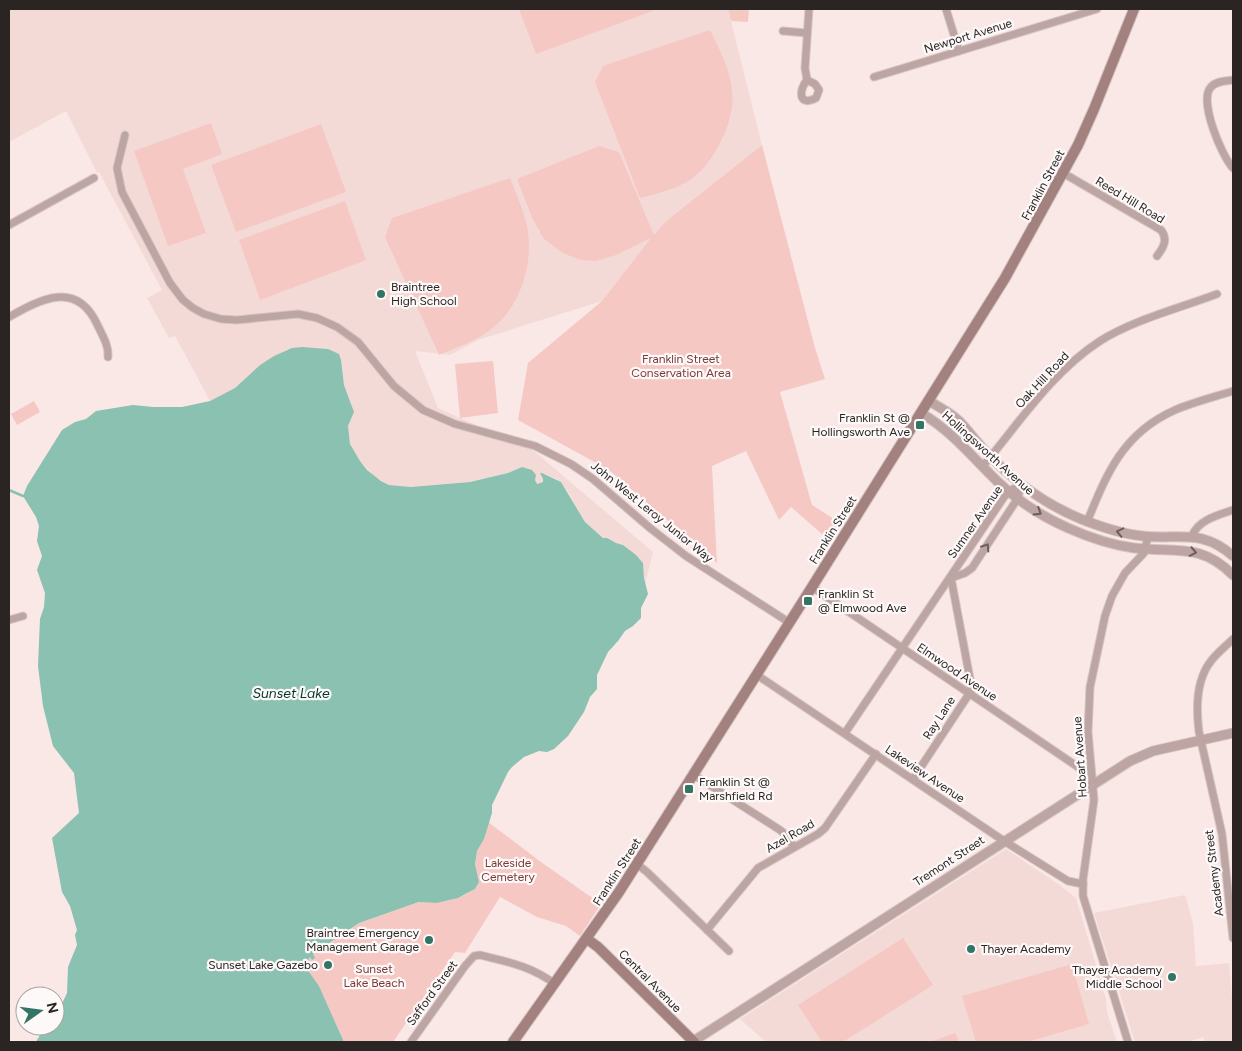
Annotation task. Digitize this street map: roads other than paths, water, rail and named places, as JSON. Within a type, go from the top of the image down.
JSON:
[{"type":"main road","name":"Franklin Street","points":[[515,1042],[587,939],[694,775],[1008,272],[1063,173],[1094,109],[1134,9]]},
{"type":"main road","name":"Central Avenue","points":[[587,939],[693,1042]]},
{"type":"street","points":[[807,80],[805,68],[809,9]]},
{"type":"street","points":[[946,9],[959,51]]},
{"type":"street","name":"Newport Avenue","points":[[874,77],[1097,9]]},
{"type":"street","points":[[782,32],[807,33]]},
{"type":"street","points":[[1233,80],[1211,86],[1207,93],[1210,120],[1224,155],[1233,168]]},
{"type":"street","name":"John West Leroy Junior Way","points":[[125,135],[117,168],[122,192],[166,276],[178,294],[193,308],[221,320],[298,314],[317,318],[337,327],[358,342],[394,386],[423,410],[455,424],[535,446],[571,464],[593,479],[686,556],[790,623]]},
{"type":"street","name":"Reed Hill Road","points":[[1063,173],[1161,230],[1165,242],[1157,256]]},
{"type":"street","points":[[9,225],[94,178]]},
{"type":"street","name":"Oak Hill Road","points":[[983,466],[1056,378],[1070,363],[1093,346],[1120,330],[1217,294]]},
{"type":"street","points":[[9,316],[50,297],[61,296],[76,300],[94,317],[108,347],[108,357]]},
{"type":"street","points":[[1092,537],[1092,523],[1112,465],[1136,436],[1175,410],[1233,391]]},
{"type":"street","name":"Hollingsworth Avenue","points":[[929,401],[957,420],[990,457],[1021,485],[1057,508],[1119,532],[1148,536],[1192,536],[1217,545],[1233,556]]},
{"type":"street","name":"Hollingsworth Avenue","points":[[921,414],[949,432],[1009,491],[1048,518],[1092,537],[1120,545],[1146,549],[1191,551],[1212,558],[1233,575]]},
{"type":"street","name":"Sumner Avenue","points":[[845,733],[1009,491],[1021,485]]},
{"type":"street","name":"Sumner Avenue","points":[[951,578],[972,568],[1018,498],[1021,485]]},
{"type":"street","points":[[1192,536],[1195,529],[1201,524],[1233,510]]},
{"type":"street","points":[[1146,549],[1148,536]]},
{"type":"street","points":[[1212,558],[1217,545]]},
{"type":"street","name":"Hobart Avenue","points":[[1128,1042],[1084,902],[1083,884],[1094,806],[1088,732],[1089,700],[1105,616],[1112,596],[1121,578],[1146,549]]},
{"type":"street","name":"Ray Lane","points":[[913,779],[970,693],[971,684],[951,578]]},
{"type":"street","name":"Elmwood Avenue","points":[[812,587],[1078,767],[1084,770],[1091,770]]},
{"type":"street","points":[[9,620],[23,616]]},
{"type":"street","name":"Academy Street","points":[[1233,639],[1212,660],[1202,678],[1197,709],[1201,740],[1222,834],[1233,938]]},
{"type":"street","name":"Lakeview Avenue","points":[[757,675],[1004,840],[1068,881],[1083,884]]},
{"type":"street","name":"Tremont Street","points":[[693,1042],[1004,840],[1141,755],[1233,733]]},
{"type":"street","name":"Azel Road","points":[[707,930],[755,870],[762,864],[818,834],[825,828],[876,754]]},
{"type":"street","points":[[694,775],[780,830],[794,846]]},
{"type":"street","points":[[637,864],[729,951]]},
{"type":"street","name":"Safford Street","points":[[411,1042],[474,956],[480,955],[531,969],[555,984]]},
{"type":"water","name":"Sunset Lake","points":[[292,348],[328,349],[339,354],[344,385],[354,412],[348,426],[350,444],[367,470],[389,485],[411,487],[470,482],[508,473],[522,467],[532,470],[536,475],[535,480],[537,484],[543,482],[540,473],[561,482],[585,522],[603,538],[623,545],[643,563],[648,594],[641,608],[641,618],[625,631],[608,652],[597,675],[597,689],[590,697],[584,712],[568,736],[554,749],[547,752],[539,751],[524,757],[508,772],[492,805],[492,813],[484,839],[477,851],[475,864],[479,882],[475,889],[458,898],[437,903],[419,902],[359,923],[313,954],[315,958],[312,960],[310,957],[305,966],[319,986],[344,1042],[36,1042],[39,1036],[65,1036],[65,997],[67,993],[68,967],[77,945],[75,935],[77,930],[70,906],[62,892],[52,838],[79,813],[74,773],[53,746],[43,706],[38,666],[40,619],[44,607],[45,593],[37,570],[42,556],[37,541],[39,526],[36,517],[23,496],[27,486],[62,430],[75,422],[86,419],[96,411],[133,405],[182,407],[210,401],[235,388],[260,365]]},
{"type":"waterway","points":[[9,490],[23,496]]},
{"type":"place","name":"Braintree High School","points":[[381,294]]},
{"type":"place","name":"Franklin St @ Hollingsworth Ave","points":[[920,425]]},
{"type":"place","name":"Franklin St @ Elmwood Ave","points":[[808,601]]},
{"type":"place","name":"Franklin St @ Marshfield Rd","points":[[689,789]]},
{"type":"place","name":"Braintree Emergency Management Garage","points":[[429,940]]},
{"type":"place","name":"Thayer Academy","points":[[971,949]]},
{"type":"place","name":"Sunset Lake Gazebo","points":[[328,965]]},
{"type":"place","name":"Thayer Academy Middle School","points":[[1172,977]]},
{"type":"park label","name":"Franklin Street Conservation Area","points":[[681,366]]},
{"type":"park label","name":"Lakeside Cemetery","points":[[508,870]]},
{"type":"park label","name":"Sunset Lake Beach","points":[[374,976]]}]
